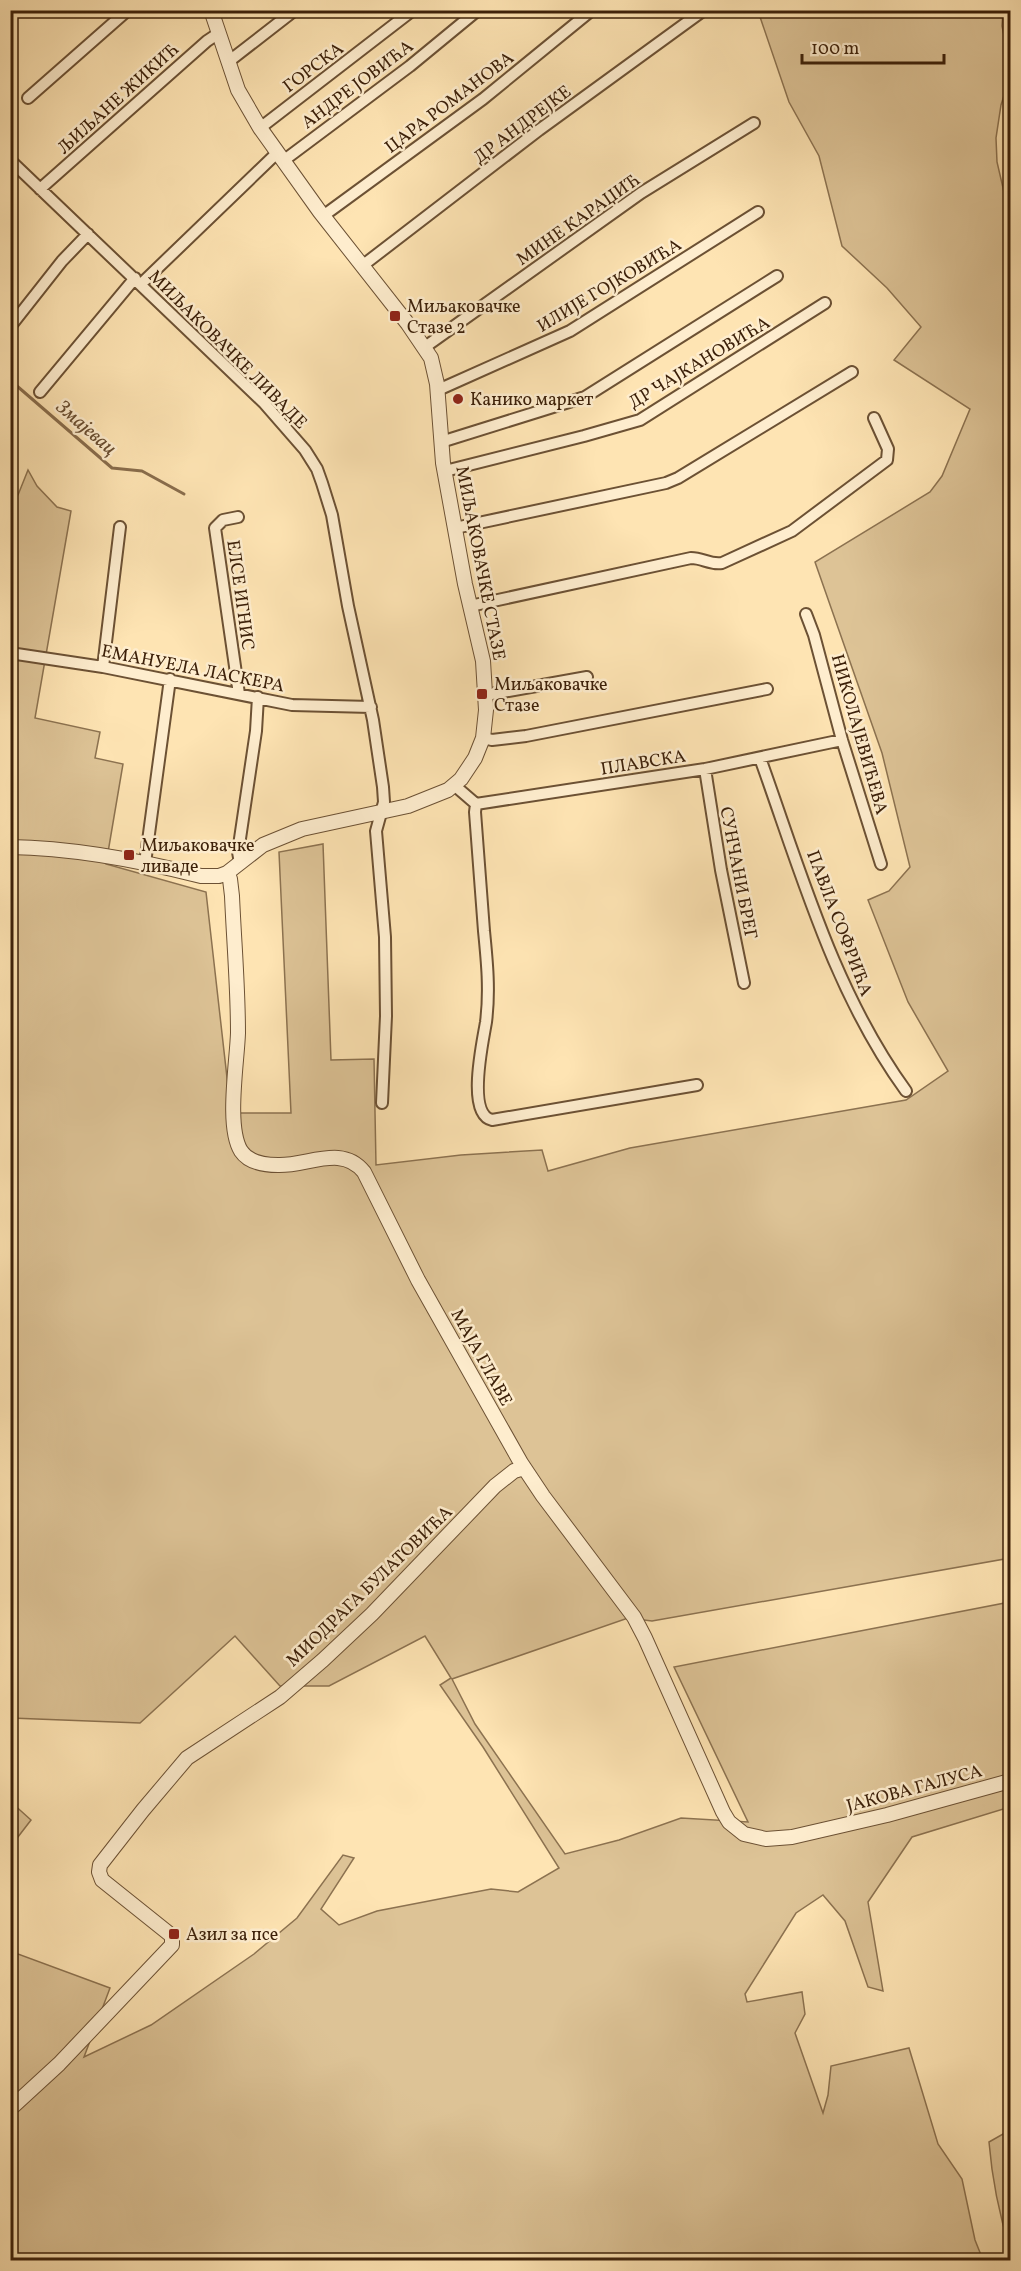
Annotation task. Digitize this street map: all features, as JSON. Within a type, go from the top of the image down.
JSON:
[{"type":"street","points":[[28,98],[128,10]]},
{"type":"street","name":"МИЉАКОВАЧКЕ СТАЗЕ","points":[[211,10],[238,90],[261,128],[323,216],[425,347],[433,364],[438,390],[445,471],[470,606],[483,661],[486,694],[483,738],[475,758],[461,779],[454,785],[424,801],[302,829],[263,845],[227,873]]},
{"type":"street","points":[[228,63],[295,10]]},
{"type":"street","name":"ГОРСКА","points":[[261,128],[413,10]]},
{"type":"street","name":"АНДРЕ ЈОВИЋА","points":[[40,392],[138,281],[280,157],[410,66],[478,10]]},
{"type":"street","name":"ЦАРА РОМАНОВА","points":[[323,216],[483,99],[592,10]]},
{"type":"street","name":"ДР АНДРЕЈКЕ","points":[[362,266],[539,130],[704,10]]},
{"type":"street","name":"ЉИЉАНЕ ЖИКИЋ","points":[[40,189],[207,41],[219,33]]},
{"type":"street","name":"МИНЕ КАРАЏИЋ","points":[[425,347],[642,193],[754,123]]},
{"type":"street","name":"МИЉАКОВАЧКЕ ЛИВАДЕ","points":[[10,160],[264,403],[317,469],[332,515],[348,606],[371,707],[383,787],[384,802],[376,831],[385,948],[386,1034],[382,1103]]},
{"type":"street","name":"ИЛИЈЕ ГОЈКОВИЋА","points":[[438,390],[570,331],[758,212]]},
{"type":"street","points":[[10,327],[62,261],[88,234]]},
{"type":"street","points":[[441,442],[585,396],[777,276]]},
{"type":"street","name":"ДР ЧАЈКАНОВИЋА","points":[[445,471],[640,420],[825,303]]},
{"type":"street","points":[[455,528],[666,483],[852,372]]},
{"type":"street","points":[[470,606],[691,558],[711,564],[722,563],[782,537],[887,460],[888,449],[874,418]]},
{"type":"street","name":"ЕЛСЕ ИГНИС","points":[[238,517],[223,520],[215,528],[239,693]]},
{"type":"street","points":[[103,667],[120,527]]},
{"type":"street","name":"НИКОЛАЈЕВИЋЕВА","points":[[806,614],[881,864]]},
{"type":"street","name":"ЕМАНУЕЛА ЛАСКЕРА","points":[[10,653],[103,667],[300,706],[371,707]]},
{"type":"street","points":[[486,694],[587,677]]},
{"type":"street","points":[[145,863],[170,680]]},
{"type":"street","points":[[483,738],[492,740],[526,736],[767,689]]},
{"type":"street","points":[[240,863],[238,852],[256,731],[258,697]]},
{"type":"street","name":"ПЛАВСКА","points":[[476,804],[705,769],[842,740]]},
{"type":"street","name":"ПАВЛА СОФРИЋА","points":[[760,758],[843,985],[869,1035],[906,1091]]},
{"type":"street","name":"СУНЧАНИ БРЕГ","points":[[705,769],[719,861],[744,984]]},
{"type":"street","points":[[454,785],[476,804],[487,962],[486,1018],[478,1082],[483,1116],[492,1120],[697,1085]]},
{"type":"street","points":[[10,847],[65,849],[145,863],[201,876],[219,876],[227,873]]},
{"type":"street","name":"МАЈА ГЛАВЕ","points":[[227,873],[231,884],[236,966],[238,1033],[234,1119],[239,1147],[247,1158],[262,1164],[281,1166],[333,1157],[349,1160],[360,1168],[418,1280],[524,1468],[563,1524],[634,1617],[729,1822],[744,1834],[766,1839],[792,1837],[826,1829]]},
{"type":"street","name":"МИОДРАГА БУЛАТОВИЋА","points":[[10,2109],[59,2064],[172,1945],[172,1936],[102,1880],[99,1872],[100,1865],[143,1810],[187,1758],[280,1697],[323,1660],[372,1614],[495,1486],[514,1471],[524,1468]]},
{"type":"street","name":"ЈАКОВА ГАЛУСА","points":[[826,1829],[1011,1781]]},
{"type":"shaded area","points":[[758,11],[1003,11],[1002,26],[1010,65],[1010,77],[1001,105],[996,138],[997,162],[1010,218],[1010,1558],[652,1621],[628,1618],[452,1679],[475,1724],[565,1854],[619,1840],[681,1818],[748,1822],[674,1667],[1010,1602],[1010,1807],[912,1837],[868,1902],[883,1991],[868,1987],[845,1921],[823,1895],[796,1913],[745,1994],[747,2002],[802,1992],[805,2014],[795,2033],[823,2113],[828,2095],[831,2066],[909,2048],[938,2144],[962,2179],[975,2240],[983,2260],[15,2260],[10,2255],[10,1951],[110,1988],[84,2057],[151,2025],[254,1954],[297,1918],[343,1855],[354,1858],[321,1909],[339,1925],[377,1911],[491,1889],[518,1892],[559,1868],[483,1747],[440,1685],[451,1678],[425,1636],[329,1686],[280,1686],[235,1636],[140,1723],[11,1718],[11,494],[18,495],[28,470],[37,486],[57,507],[71,511],[35,718],[100,732],[95,758],[123,764],[106,864],[206,892],[231,1113],[291,1113],[279,852],[323,844],[331,1060],[374,1059],[376,1165],[461,1155],[542,1150],[548,1171],[630,1148],[906,1100],[948,1071],[908,1002],[868,900],[889,891],[910,867],[882,753],[815,562],[930,492],[942,476],[970,409],[894,360],[921,327],[887,288],[842,246],[819,156],[789,102]]},
{"type":"shaded area","points":[[11,1802],[31,1820],[11,1846]]},
{"type":"shaded area","points":[[1010,2130],[1010,2249],[996,2196],[989,2142]]},
{"type":"waterway","name":"Змајевац","points":[[10,380],[112,468],[142,471],[184,494]]},
{"type":"place","name":"Миљаковачке Стазе 2","points":[[395,316]]},
{"type":"place","name":"Канико маркет","points":[[458,399]]},
{"type":"place","name":"Миљаковачке Стазе","points":[[482,694]]},
{"type":"place","name":"Миљаковачке ливаде","points":[[129,855]]},
{"type":"place","name":"Азил за псе","points":[[174,1934]]}]
